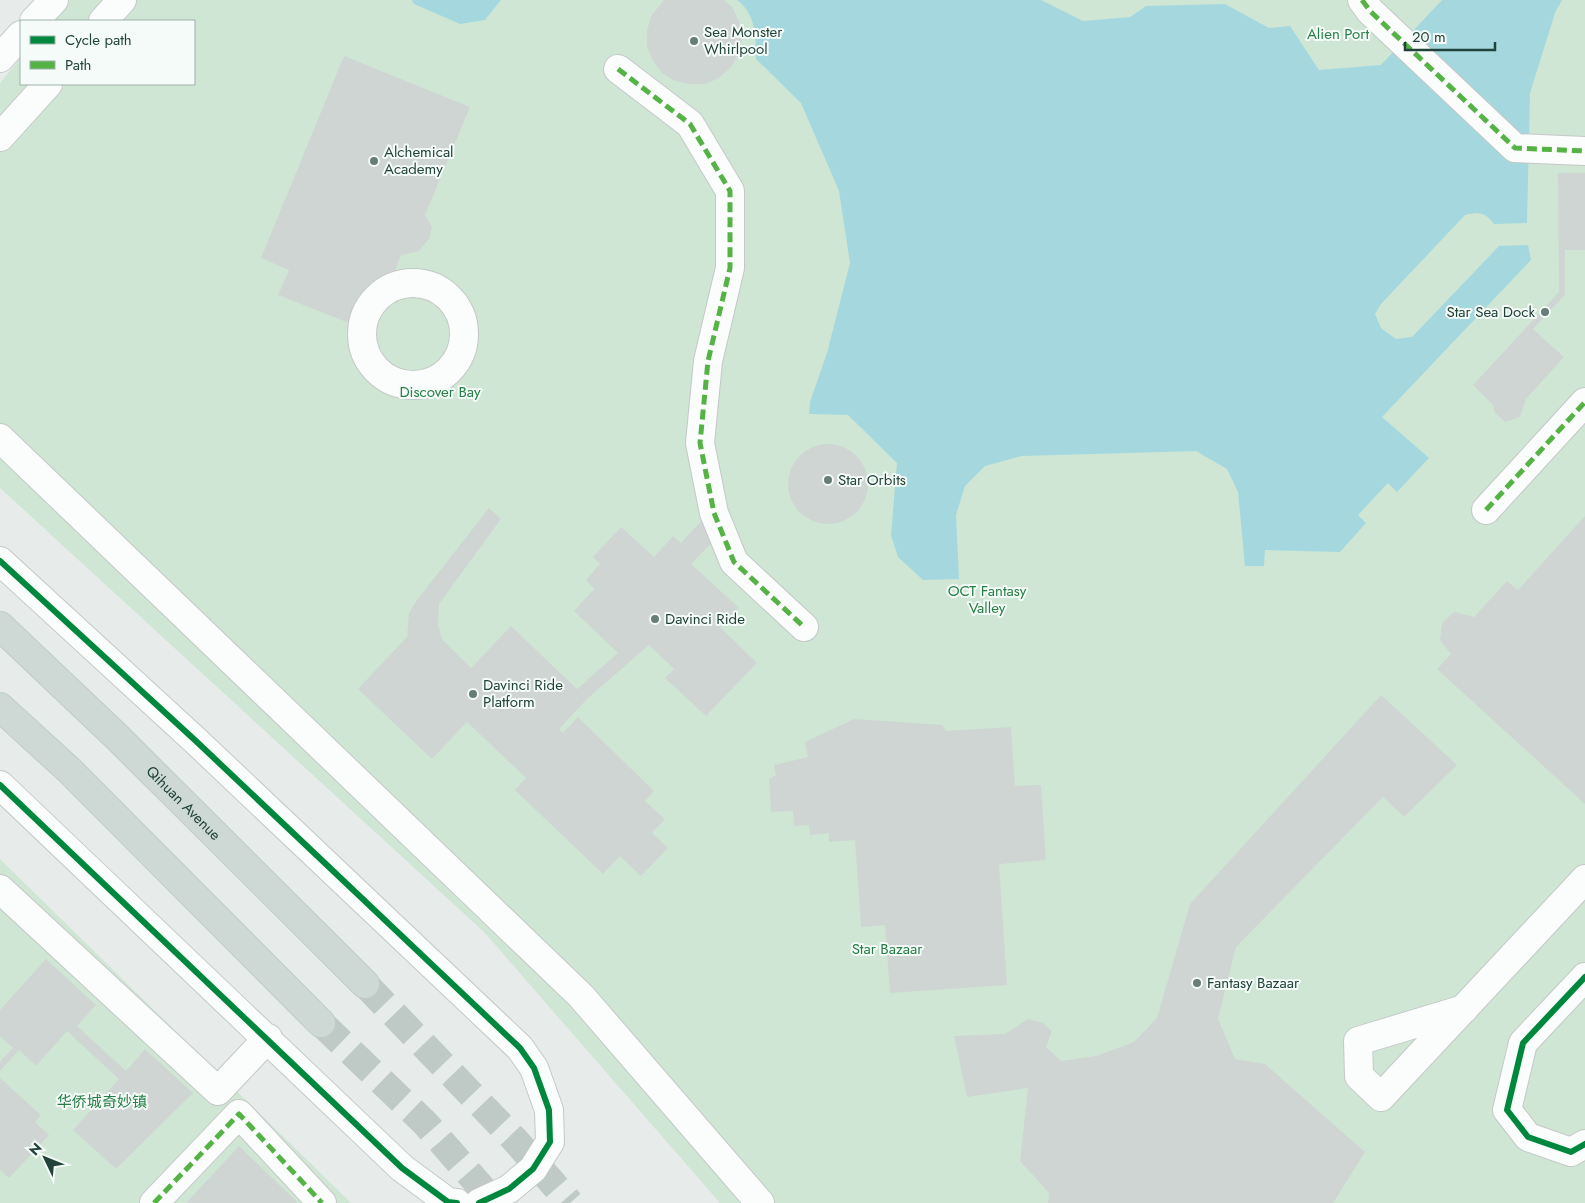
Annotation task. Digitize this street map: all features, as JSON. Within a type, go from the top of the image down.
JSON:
[{"type":"main road","name":"Qihuan Avenue","points":[[0,626],[116,736],[365,984]]},
{"type":"main road","points":[[0,707],[69,770],[321,1023]]},
{"type":"street","points":[[35,20],[54,0]]},
{"type":"street","points":[[104,20],[122,0]]},
{"type":"street","points":[[1362,0],[1370,11],[1515,148],[1585,151]]},
{"type":"street","points":[[0,58],[20,36]]},
{"type":"street","points":[[618,69],[690,124],[730,191],[730,268],[708,361],[700,443],[714,513],[734,562],[804,627]]},
{"type":"street","points":[[0,137],[47,85]]},
{"type":"street","points":[[1486,510],[1585,402]]},
{"type":"street","points":[[0,438],[581,996],[760,1203]]},
{"type":"street","points":[[0,560],[204,749],[520,1048],[534,1068],[549,1110],[550,1142],[533,1169],[509,1190],[479,1203]]},
{"type":"street","points":[[0,785],[268,1038],[402,1168],[448,1202],[457,1203]]},
{"type":"street","points":[[1464,1009],[1585,879]]},
{"type":"street","points":[[0,889],[218,1091],[268,1038]]},
{"type":"street","points":[[1585,977],[1523,1043],[1507,1110],[1528,1137],[1571,1152],[1585,1144]]},
{"type":"street","points":[[154,1203],[239,1114],[322,1203]]},
{"type":"green space","name":"OCT Fantasy Valley","points":[[68,0],[1585,0],[1585,1203],[720,1203],[484,932],[0,488],[0,83],[20,58],[20,85],[195,85],[195,20],[51,20]]},
{"type":"green space","name":"华侨城奇妙镇","points":[[0,859],[351,1203],[0,1203]]},
{"type":"water","points":[[412,0],[501,0],[485,20],[460,24],[414,4]]},
{"type":"water","points":[[737,0],[1041,0],[1083,21],[1130,17],[1146,6],[1225,4],[1269,28],[1290,26],[1319,70],[1381,65],[1442,0],[1562,0],[1555,13],[1530,93],[1527,223],[1494,224],[1485,215],[1474,213],[1465,215],[1381,304],[1375,314],[1381,328],[1396,339],[1412,337],[1499,246],[1528,245],[1531,260],[1382,417],[1429,458],[1397,492],[1388,483],[1358,515],[1366,523],[1340,552],[1265,550],[1264,566],[1245,566],[1238,492],[1227,469],[1196,451],[1022,456],[985,466],[965,486],[956,515],[959,579],[923,580],[898,557],[891,535],[897,463],[848,415],[809,414],[810,402],[827,353],[850,263],[839,191],[801,103],[756,59],[754,26],[748,12]]},
{"type":"building","name":"Sea Monster Whirlpool","points":[[664,0],[724,0],[732,7],[739,21],[742,37],[739,53],[731,67],[719,78],[705,84],[675,81],[662,73],[653,61],[647,46],[647,31],[651,16]]},
{"type":"building","name":"Alchemical Academy","points":[[344,56],[470,107],[425,215],[432,227],[429,239],[419,251],[401,255],[388,289],[371,282],[354,325],[278,295],[289,270],[261,258]]},
{"type":"building","name":"Star Sea Dock","points":[[1558,173],[1585,173],[1585,250],[1565,250],[1565,295],[1533,329],[1564,357],[1526,399],[1520,417],[1505,422],[1495,413],[1493,405],[1473,385],[1559,292]]},
{"type":"building","name":"Star Orbits","points":[[828,444],[850,451],[856,456],[867,476],[868,484],[861,506],[856,512],[836,523],[828,524],[806,517],[800,512],[789,492],[788,484],[795,462],[800,456],[820,445]]},
{"type":"building","name":"Davinci Ride Platform","points":[[489,508],[501,519],[439,604],[438,624],[442,639],[471,668],[511,626],[577,689],[618,653],[574,611],[594,589],[586,580],[600,564],[593,557],[621,527],[654,557],[673,536],[681,543],[703,519],[719,535],[691,564],[739,608],[720,627],[757,663],[706,716],[665,678],[674,669],[649,645],[587,699],[559,729],[563,733],[578,717],[654,791],[645,801],[665,819],[652,833],[668,848],[641,876],[620,856],[603,874],[515,790],[526,778],[467,722],[432,759],[358,689],[407,637],[409,613],[417,600]]},
{"type":"building","points":[[1585,516],[1585,804],[1437,669],[1451,654],[1440,640],[1442,623],[1454,612],[1474,617],[1507,581],[1518,590]]},
{"type":"building","name":"Fantasy Bazaar","points":[[1381,695],[1457,765],[1404,817],[1383,797],[1236,947],[1218,1019],[1235,1059],[1265,1064],[1365,1152],[1333,1203],[1048,1203],[1049,1193],[1020,1161],[1028,1088],[967,1097],[954,1036],[1005,1034],[1028,1019],[1043,1023],[1052,1031],[1046,1047],[1061,1061],[1096,1056],[1134,1042],[1157,1018],[1190,904]]},
{"type":"building","points":[[854,719],[942,725],[946,731],[1011,727],[1015,786],[1041,785],[1046,860],[999,864],[1007,985],[890,993],[885,925],[861,927],[855,840],[829,842],[829,833],[810,835],[809,825],[794,826],[793,811],[771,812],[769,779],[776,775],[774,765],[808,757],[805,742]]},
{"type":"building","points":[[46,959],[96,1005],[77,1026],[126,1071],[145,1049],[193,1093],[116,1169],[73,1130],[119,1079],[67,1031],[36,1066],[19,1050],[0,1071],[0,1062],[13,1048],[0,1036],[0,1010]]},
{"type":"building","points":[[0,1078],[41,1115],[35,1122],[49,1135],[9,1178],[0,1170]]},
{"type":"building","points":[[239,1146],[297,1202],[186,1203]]},
{"type":"tunnel","points":[[365,984],[515,1140],[570,1203]]},
{"type":"tunnel","points":[[321,1023],[425,1123],[495,1203]]},
{"type":"marked path","points":[[1362,0],[1370,11],[1515,148],[1585,151]]},
{"type":"marked path","points":[[618,69],[690,124],[730,191],[730,268],[708,361],[700,443],[714,513],[734,562],[804,627]]},
{"type":"marked path","points":[[1486,510],[1585,402]]},
{"type":"marked path","points":[[154,1203],[239,1114],[322,1203]]},
{"type":"cycle path","points":[[0,561],[197,742],[520,1048],[534,1068],[549,1110],[550,1142],[533,1169],[509,1189],[479,1203]]},
{"type":"cycle path","points":[[0,785],[402,1168],[448,1202],[457,1203]]},
{"type":"cycle path","points":[[1585,977],[1523,1043],[1507,1110],[1528,1137],[1571,1152],[1585,1144]]},
{"type":"place","name":"Sea Monster Whirlpool","points":[[694,41]]},
{"type":"place","name":"Alchemical Academy","points":[[374,161]]},
{"type":"place","name":"Star Sea Dock","points":[[1545,312]]},
{"type":"place","name":"Star Orbits","points":[[828,480]]},
{"type":"place","name":"Davinci Ride","points":[[655,619]]},
{"type":"place","name":"Davinci Ride Platform","points":[[473,694]]},
{"type":"place","name":"Fantasy Bazaar","points":[[1197,983]]},
{"type":"park label","name":"Alien Port","points":[[1338,34]]},
{"type":"park label","name":"Discover Bay","points":[[440,392]]},
{"type":"park label","name":"Star Bazaar","points":[[887,949]]}]
